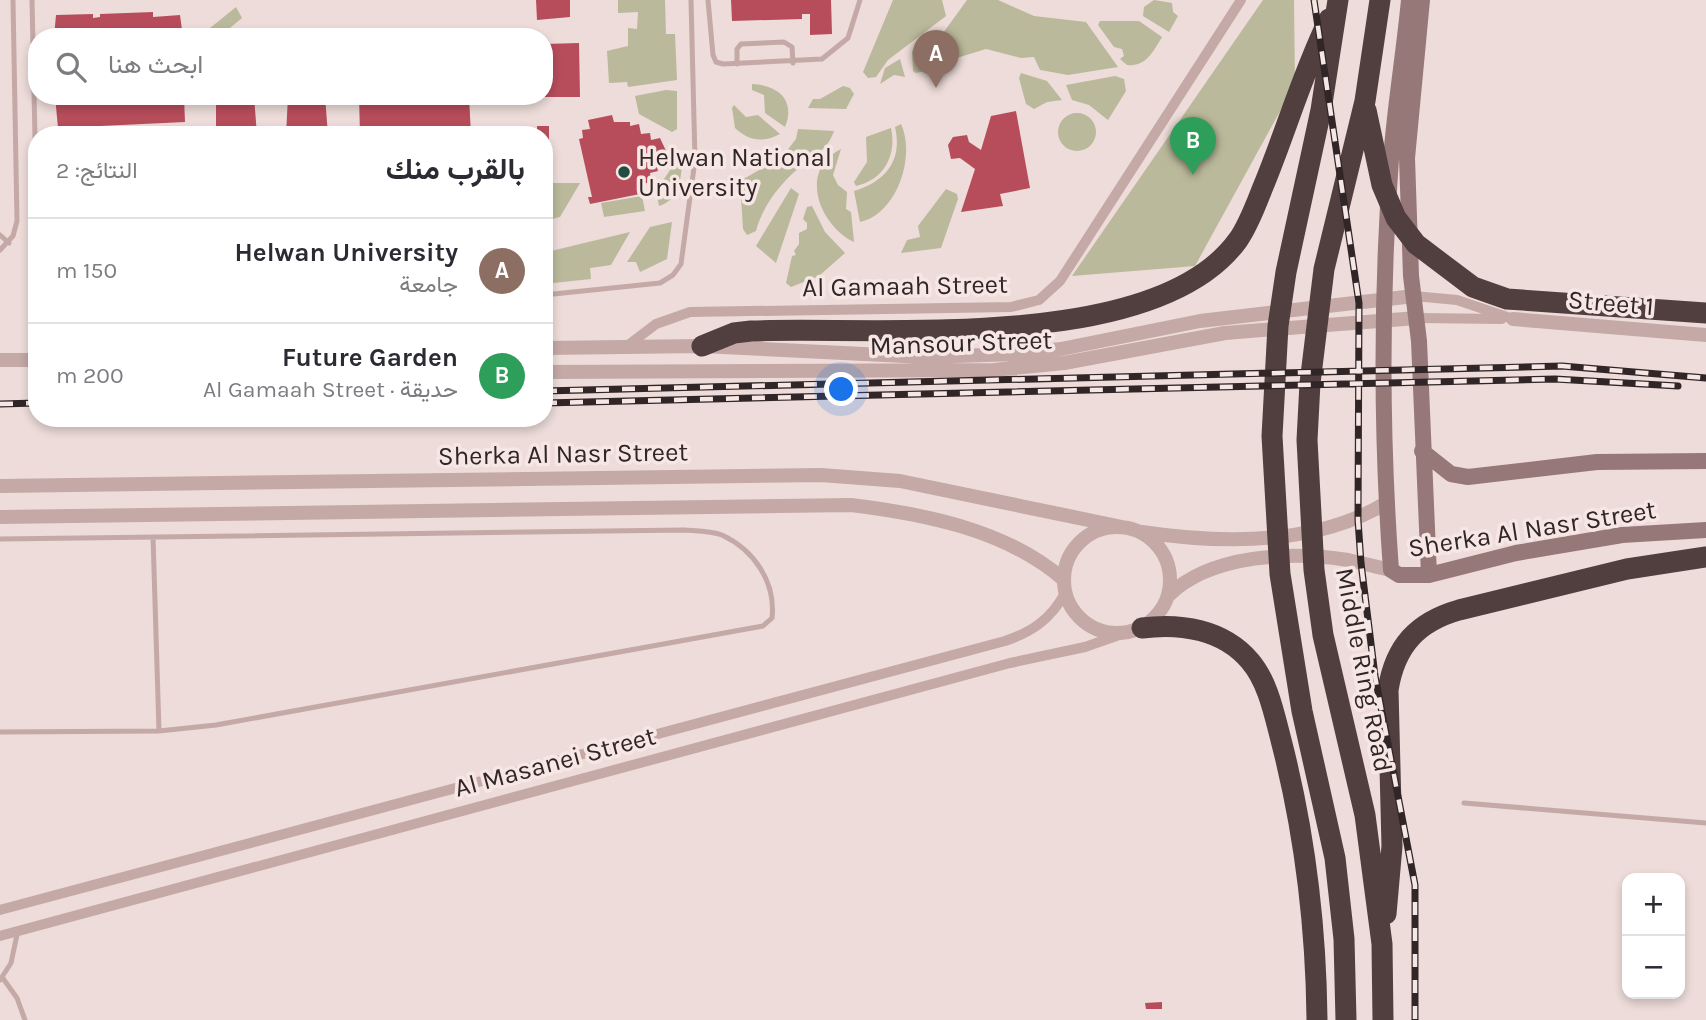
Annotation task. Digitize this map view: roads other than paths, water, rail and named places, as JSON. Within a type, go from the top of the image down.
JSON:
[{"type":"highway","name":"Middle Ring Road","points":[[1380,0],[1365,101],[1336,212],[1315,326],[1307,440],[1314,570],[1323,635],[1365,816],[1382,944],[1383,1020]]},
{"type":"highway","points":[[702,346],[733,333],[751,331],[1025,326],[1081,317],[1160,296],[1205,274],[1240,238],[1282,140],[1315,49],[1338,1]]},
{"type":"highway","points":[[1338,1],[1321,110],[1286,272],[1278,326],[1272,436],[1275,519],[1289,643],[1330,831],[1344,939],[1346,1020]]},
{"type":"highway","points":[[1365,101],[1381,185],[1396,218],[1416,244],[1447,271],[1473,287],[1507,299],[1706,313]]},
{"type":"highway","points":[[1382,944],[1392,846],[1388,690],[1392,666],[1402,646],[1418,629],[1437,617],[1459,610],[1627,569],[1706,557]]},
{"type":"highway","points":[[1132,631],[1182,627],[1219,637],[1251,662],[1261,678],[1287,763],[1304,841],[1312,894],[1317,1020]]},
{"type":"main road","points":[[1391,570],[1386,503],[1382,356],[1391,158],[1409,0]]},
{"type":"main road","points":[[1422,0],[1407,158],[1429,575]]},
{"type":"main road","name":"Sherka Al Nasr Street","points":[[1422,451],[1442,468],[1468,477],[1597,462],[1706,461]]},
{"type":"main road","name":"Sherka Al Nasr Street","points":[[1391,570],[1399,575],[1429,575],[1516,553],[1608,537],[1706,530]]},
{"type":"street","name":"Al Gamaah Street","points":[[627,345],[656,324],[690,313],[1011,307],[1039,300],[1060,281],[1241,0]]},
{"type":"street","name":"Mansour Street","points":[[553,348],[702,346],[925,357],[1017,354],[1072,347],[1200,321],[1414,296]]},
{"type":"street","name":"Street 1","points":[[1414,296],[1457,300],[1513,319]]},
{"type":"street","name":"Mansour Street","points":[[553,372],[1006,370],[1064,363],[1191,337],[1417,318]]},
{"type":"street","name":"Street 1","points":[[1417,318],[1513,319],[1706,335]]},
{"type":"street","points":[[0,360],[28,360]]},
{"type":"street","name":"Sherka Al Nasr Street","points":[[0,486],[821,475],[900,481],[1122,527]]},
{"type":"street","name":"Sherka Al Nasr Street","points":[[1142,532],[1197,537],[1294,535],[1346,524],[1386,503]]},
{"type":"street","name":"Sherka Al Nasr Street","points":[[0,517],[840,505],[893,511],[998,538],[1033,556],[1064,587]]},
{"type":"street","points":[[1122,527],[1142,532],[1158,547],[1168,565],[1168,596],[1158,614],[1132,631],[1103,632],[1086,624],[1073,611],[1064,587],[1067,561],[1085,538],[1103,529],[1122,527]]},
{"type":"street","name":"Sherka Al Nasr Street","points":[[1168,596],[1206,568],[1237,562],[1335,559],[1391,570]]},
{"type":"street","name":"Al Masanei Street","points":[[0,910],[667,733],[1020,636],[1047,618],[1064,587]]},
{"type":"street","name":"Al Masanei Street","points":[[0,936],[1010,663],[1085,647],[1132,631]]},
{"type":"street","points":[[667,733],[671,754]]},
{"type":"street","points":[[12,907],[18,930]]},
{"type":"lane","points":[[0,250],[9,243],[16,229],[17,214],[13,0]]},
{"type":"lane","points":[[32,0],[33,28]]},
{"type":"lane","points":[[553,294],[660,283],[673,275],[681,264],[695,160],[691,0]]},
{"type":"lane","points":[[708,0],[714,59],[719,64],[822,59],[840,47],[853,28],[860,0]]},
{"type":"lane","points":[[737,64],[737,49],[741,44],[784,42],[792,47],[793,62]]},
{"type":"lane","points":[[34,105],[35,126]]},
{"type":"lane","points":[[0,235],[9,243]]},
{"type":"lane","points":[[0,539],[684,530],[720,535],[751,555],[771,586],[773,607],[772,618],[763,626],[216,725],[159,730],[0,732]]},
{"type":"lane","points":[[153,537],[159,730]]},
{"type":"lane","points":[[1464,803],[1706,823]]},
{"type":"lane","points":[[18,930],[12,963],[1,978],[17,998],[25,1020]]},
{"type":"railway","points":[[1314,0],[1359,303],[1358,520],[1361,563],[1375,676],[1415,885],[1415,1020]]},
{"type":"railway","points":[[553,391],[1562,366],[1706,378]]},
{"type":"railway","points":[[553,403],[1555,379],[1678,386]]},
{"type":"railway","points":[[0,404],[28,403]]},
{"type":"place","name":"Helwan University","points":[[936,88]]},
{"type":"place","name":"Helwan National University","points":[[624,172]]},
{"type":"place","name":"Future Garden","points":[[1193,175]]}]
